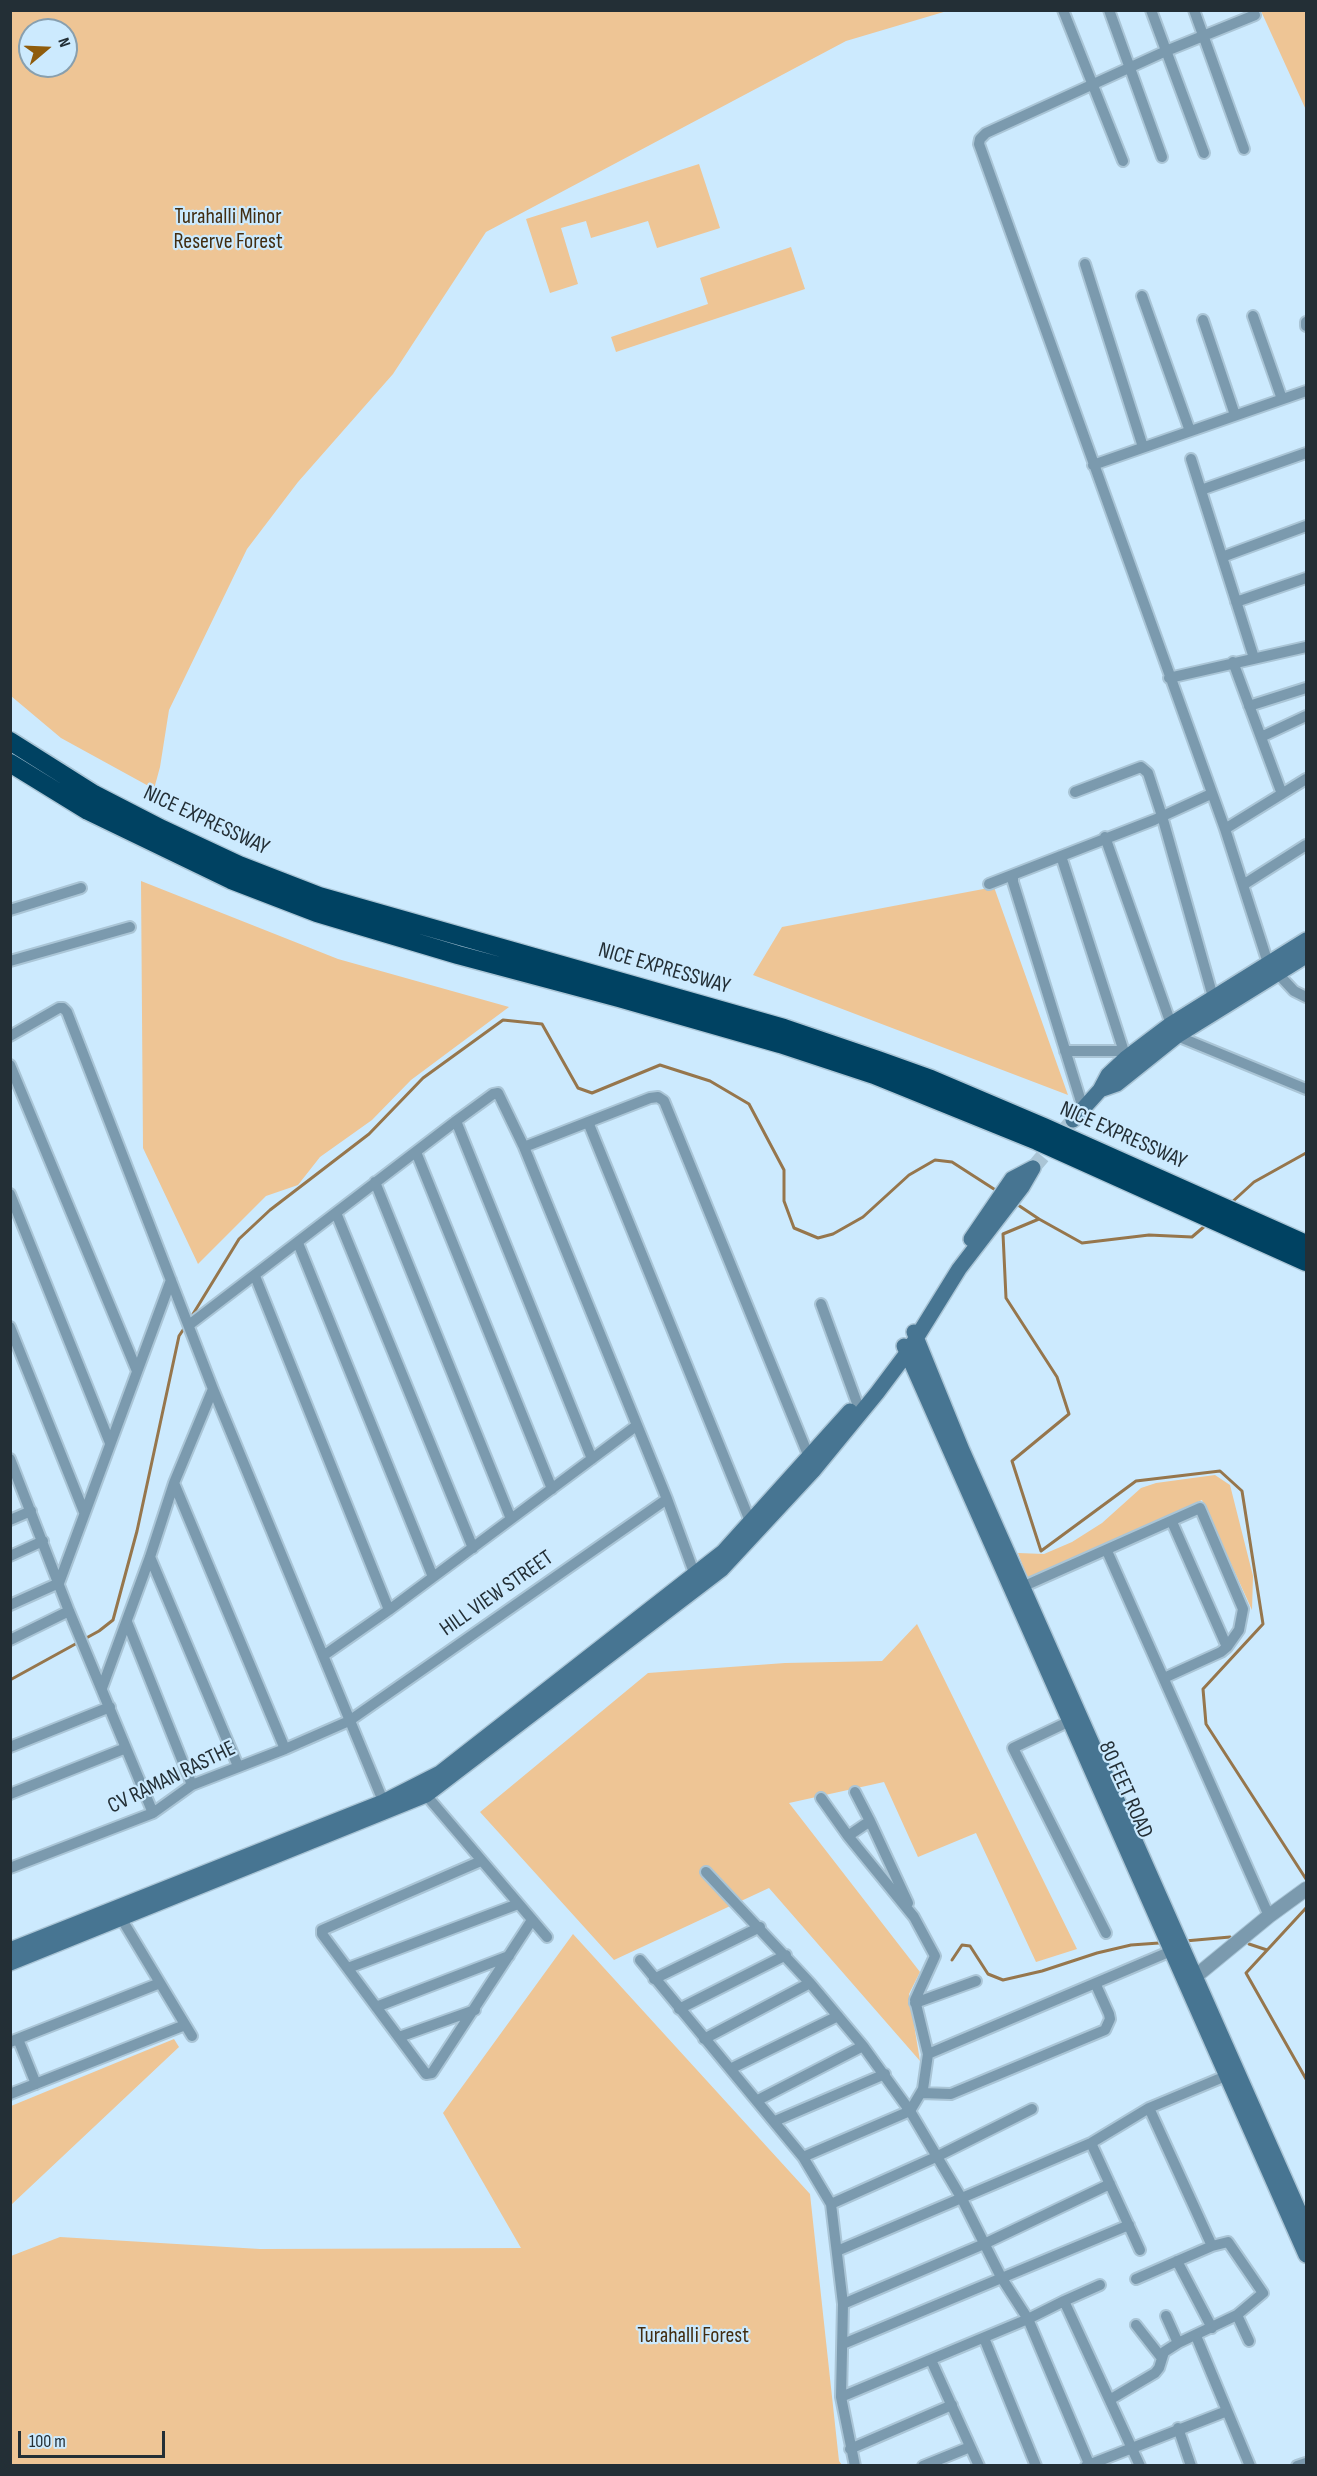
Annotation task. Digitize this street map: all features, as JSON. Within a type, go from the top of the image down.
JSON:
[{"type":"highway","name":"NICE EXPRESSWAY","points":[[10,741],[94,794],[162,829],[239,865],[319,896],[784,1028],[931,1079],[1215,1204],[1236,1222],[1306,1262]]},
{"type":"highway","name":"NICE EXPRESSWAY","points":[[10,763],[88,811],[231,880],[306,909],[458,955],[608,994],[757,1037],[874,1075],[1046,1145],[1199,1215],[1236,1222],[1306,1244]]},
{"type":"main road","points":[[1078,1114],[1100,1090],[1108,1075],[1125,1055],[1174,1030],[1273,969],[1306,940]]},
{"type":"main road","points":[[1100,1090],[1117,1084],[1174,1030],[1213,998],[1306,956]]},
{"type":"main road","points":[[386,1807],[449,1766],[698,1580],[730,1561],[813,1471],[910,1341],[1017,1183]]},
{"type":"main road","points":[[10,1950],[118,1913],[386,1807],[426,1795],[698,1580],[910,1341]]},
{"type":"main road","name":"80 FEET ROAD","points":[[910,1341],[962,1450],[1022,1587],[1232,2074],[1306,2255]]},
{"type":"main road","name":"80 FEET ROAD","points":[[910,1341],[1070,1721],[1177,1948],[1196,1976],[1232,2074],[1306,2227]]},
{"type":"main road","points":[[10,1963],[118,1913]]},
{"type":"street","points":[[1063,10],[1123,161]]},
{"type":"street","points":[[1109,10],[1162,157]]},
{"type":"street","points":[[1151,10],[1204,153]]},
{"type":"street","points":[[1194,10],[1244,149]]},
{"type":"street","points":[[1255,15],[1166,51],[986,133],[980,139],[979,144],[1273,969],[1294,992],[1306,997]]},
{"type":"street","points":[[1085,264],[1143,447]]},
{"type":"street","points":[[1142,296],[1190,431]]},
{"type":"street","points":[[1253,316],[1282,399]]},
{"type":"street","points":[[1203,320],[1235,415]]},
{"type":"street","points":[[1093,465],[1306,391]]},
{"type":"street","points":[[1202,490],[1306,453]]},
{"type":"street","points":[[1191,459],[1254,658]]},
{"type":"street","points":[[1222,557],[1306,526]]},
{"type":"street","points":[[1236,602],[1306,578]]},
{"type":"street","points":[[1169,678],[1306,647]]},
{"type":"street","points":[[1233,662],[1282,794]]},
{"type":"street","points":[[1249,706],[1306,688]]},
{"type":"street","points":[[1261,738],[1306,716]]},
{"type":"street","points":[[1075,792],[1141,767],[1148,773],[1213,998]]},
{"type":"street","points":[[1225,829],[1306,779]]},
{"type":"street","points":[[989,884],[1162,816],[1211,794]]},
{"type":"street","points":[[1105,837],[1174,1030],[1306,1089]]},
{"type":"street","points":[[1243,885],[1306,845]]},
{"type":"street","points":[[1061,856],[1125,1055],[1065,1051]]},
{"type":"street","points":[[1013,876],[1065,1051],[1078,1114]]},
{"type":"street","points":[[10,910],[81,888]]},
{"type":"street","points":[[10,961],[130,927]]},
{"type":"street","points":[[10,1036],[59,1008],[68,1012],[213,1389],[386,1807]]},
{"type":"street","points":[[10,1065],[137,1371]]},
{"type":"street","points":[[189,1325],[456,1121],[493,1094],[498,1094],[524,1147],[698,1580]]},
{"type":"street","points":[[524,1147],[650,1098],[658,1097],[664,1101],[809,1457]]},
{"type":"street","points":[[456,1121],[592,1459]]},
{"type":"street","points":[[588,1122],[750,1521]]},
{"type":"street","points":[[416,1152],[552,1489]]},
{"type":"street","points":[[375,1182],[511,1519]]},
{"type":"street","points":[[10,1194],[110,1443]]},
{"type":"street","points":[[336,1213],[473,1548]]},
{"type":"street","points":[[298,1243],[433,1577]]},
{"type":"street","points":[[255,1276],[389,1610]]},
{"type":"street","points":[[10,1605],[59,1583],[171,1280]]},
{"type":"street","points":[[821,1304],[857,1403]]},
{"type":"street","points":[[10,1327],[84,1512]]},
{"type":"street","points":[[102,1688],[150,1557],[174,1483],[213,1389]]},
{"type":"street","points":[[323,1656],[389,1610],[636,1426]]},
{"type":"street","points":[[11,1461],[69,1611],[153,1813]]},
{"type":"street","points":[[174,1483],[285,1749]]},
{"type":"street","name":"HILL VIEW STREET","points":[[349,1721],[667,1499]]},
{"type":"street","points":[[1022,1587],[1200,1508],[1243,1609],[1238,1634],[1227,1647],[1164,1678]]},
{"type":"street","points":[[10,1520],[31,1511]]},
{"type":"street","points":[[1172,1522],[1227,1647]]},
{"type":"street","points":[[10,1556],[43,1541]]},
{"type":"street","points":[[1107,1551],[1269,1916]]},
{"type":"street","points":[[150,1557],[238,1766]]},
{"type":"street","points":[[10,1640],[69,1611]]},
{"type":"street","points":[[127,1622],[192,1785]]},
{"type":"street","points":[[10,1746],[110,1707]]},
{"type":"street","name":"CV RAMAN RASTHE","points":[[10,1868],[153,1813],[192,1785],[349,1721]]},
{"type":"street","points":[[1070,1721],[1012,1748],[1106,1933]]},
{"type":"street","points":[[10,1794],[126,1748]]},
{"type":"street","points":[[804,2157],[910,2110],[923,2089],[928,2054],[915,2003],[934,1956],[855,1792]]},
{"type":"street","points":[[426,1795],[547,1937]]},
{"type":"street","points":[[821,1798],[848,1836],[914,1917]]},
{"type":"street","points":[[848,1836],[870,1821]]},
{"type":"street","points":[[481,1861],[322,1929],[322,1934],[426,2074],[430,2075],[532,1920]]},
{"type":"street","points":[[706,1872],[786,1955],[863,2046],[910,2110],[962,2199],[1001,2277],[1028,2319],[1089,2465],[1178,2428],[1227,2411]]},
{"type":"street","points":[[1196,1976],[1303,1891]]},
{"type":"street","points":[[348,1968],[518,1904]]},
{"type":"street","points":[[118,1913],[192,2036]]},
{"type":"street","points":[[654,1979],[760,1927]]},
{"type":"street","points":[[928,2054],[1096,1985],[1177,1948]]},
{"type":"street","points":[[679,2009],[786,1955]]},
{"type":"street","points":[[376,2007],[509,1956]]},
{"type":"street","points":[[640,1960],[804,2157],[831,2204],[843,2304],[841,2397],[855,2466]]},
{"type":"street","points":[[915,2003],[976,1981]]},
{"type":"street","points":[[36,2084],[14,2040],[160,1983]]},
{"type":"street","points":[[704,2039],[810,1983]]},
{"type":"street","points":[[921,2093],[951,2094],[1105,2030],[1110,2019],[1109,2014],[1096,1985]]},
{"type":"street","points":[[399,2037],[474,2010]]},
{"type":"street","points":[[730,2069],[838,2016]]},
{"type":"street","points":[[10,2094],[185,2025]]},
{"type":"street","points":[[758,2100],[863,2046]]},
{"type":"street","points":[[775,2121],[885,2074]]},
{"type":"street","points":[[837,2251],[1091,2143],[1149,2108],[1232,2074]]},
{"type":"street","points":[[1149,2108],[1212,2246]]},
{"type":"street","points":[[831,2204],[936,2157],[1032,2109]]},
{"type":"street","points":[[1091,2143],[1140,2250]]},
{"type":"street","points":[[843,2304],[984,2244],[1110,2184]]},
{"type":"street","points":[[843,2344],[1129,2225]]},
{"type":"street","points":[[1111,2399],[1155,2373],[1164,2352],[1237,2315],[1263,2293],[1228,2242],[1212,2246],[1136,2279]]},
{"type":"street","points":[[1177,2261],[1212,2328]]},
{"type":"street","points":[[841,2397],[1028,2319],[1100,2285]]},
{"type":"street","points":[[1064,2301],[1140,2466]]},
{"type":"street","points":[[1237,2315],[1249,2341]]},
{"type":"street","points":[[1166,2316],[1178,2343]]},
{"type":"street","points":[[1136,2325],[1161,2357]]},
{"type":"street","points":[[1196,2336],[1250,2466]]},
{"type":"street","points":[[984,2338],[1036,2466]]},
{"type":"street","points":[[931,2360],[979,2466]]},
{"type":"street","points":[[850,2449],[952,2405]]},
{"type":"street","points":[[1178,2428],[1191,2466]]},
{"type":"street","points":[[923,2466],[970,2447]]},
{"type":"street","points":[[1297,2466],[1306,2463]]},
{"type":"green space","name":"Turahalli Minor Reserve Forest","points":[[11,10],[947,11],[846,41],[486,232],[393,374],[298,482],[247,549],[169,710],[154,789],[61,738],[11,696]]},
{"type":"green space","points":[[1261,11],[1306,11],[1306,110]]},
{"type":"green space","points":[[699,164],[720,228],[657,248],[648,221],[591,238],[586,221],[561,228],[578,284],[550,293],[526,219]]},
{"type":"green space","points":[[791,247],[805,289],[616,352],[611,337],[708,304],[700,278]]},
{"type":"green space","points":[[141,881],[338,959],[509,1007],[411,1080],[372,1120],[320,1157],[298,1185],[266,1196],[198,1264],[143,1148]]},
{"type":"green space","points":[[994,887],[1068,1095],[753,975],[782,927]]},
{"type":"green space","points":[[1215,1475],[1230,1485],[1253,1576],[1252,1610],[1202,1500],[1028,1580],[1018,1553],[1044,1554],[1072,1542],[1102,1523],[1141,1488],[1156,1483]]},
{"type":"green space","points":[[917,1624],[1077,1949],[1036,1962],[976,1833],[918,1857],[884,1782],[789,1803],[920,1972],[909,1994],[920,2061],[769,1888],[614,1960],[480,1812],[648,1673],[785,1663],[882,1661]]},
{"type":"green space","name":"Turahalli Forest","points":[[573,1934],[810,2194],[839,2461],[842,2465],[11,2465],[11,2256],[60,2237],[260,2249],[521,2248],[443,2113]]},
{"type":"green space","points":[[174,2039],[179,2047],[11,2205],[11,2106]]},
{"type":"waterway","points":[[190,1319],[239,1239],[270,1210],[369,1134],[423,1078],[503,1020],[542,1024],[578,1088],[592,1093],[660,1065],[710,1081],[749,1104],[784,1170],[784,1201],[794,1228],[818,1238],[833,1234],[863,1217],[909,1175],[935,1160],[952,1162],[997,1191]]},
{"type":"waterway","points":[[1231,1203],[1254,1182],[1306,1153]]},
{"type":"waterway","points":[[1015,1203],[1039,1219]]},
{"type":"waterway","points":[[1206,1225],[1192,1237],[1149,1235],[1082,1243],[1039,1219],[1003,1234],[1006,1298],[1057,1377],[1069,1414],[1012,1461],[1041,1551],[1136,1481],[1220,1471],[1242,1491],[1263,1624],[1203,1689],[1206,1724],[1306,1879]]},
{"type":"waterway","points":[[10,1680],[99,1631],[113,1620],[137,1531],[179,1336],[185,1327]]},
{"type":"waterway","points":[[1306,1908],[1246,1973],[1306,2079]]},
{"type":"waterway","points":[[1185,1941],[1230,1937]]},
{"type":"waterway","points":[[952,1960],[962,1945],[970,1946],[988,1974],[1003,1980],[1042,1971],[1097,1953],[1131,1945],[1159,1943]]},
{"type":"waterway","points":[[1249,1944],[1267,1950]]},
{"type":"tunnel","points":[[1033,1168],[1073,1120]]}]
